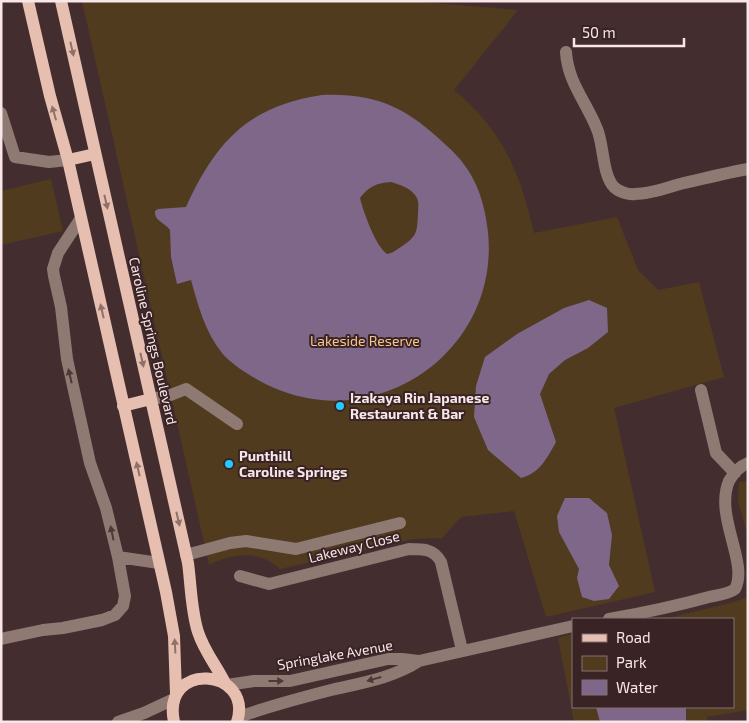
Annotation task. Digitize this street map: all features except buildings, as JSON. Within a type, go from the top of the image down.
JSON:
[{"type":"main road","points":[[23,1],[29,7],[50,96],[68,160],[174,636],[175,697],[172,710],[174,722]]},
{"type":"main road","name":"Caroline Springs Boulevard","points":[[61,1],[186,555],[197,630],[208,656],[237,699],[239,708],[238,720]]},
{"type":"main road","points":[[68,160],[95,154]]},
{"type":"main road","points":[[123,406],[151,400]]},
{"type":"main road","points":[[175,697],[189,681],[198,678],[207,677],[226,684]]},
{"type":"street","points":[[566,52],[566,64],[576,90],[593,117],[603,146],[607,172],[615,188],[625,193],[640,194],[748,169]]},
{"type":"street","points":[[1,113],[15,157],[49,162],[68,160]]},
{"type":"street","points":[[1,639],[102,620],[115,614],[123,606],[126,596],[106,508],[90,463],[67,359],[61,307],[53,269],[58,252],[81,218]]},
{"type":"street","points":[[151,400],[186,389],[238,424]]},
{"type":"street","points":[[701,390],[716,453],[735,473]]},
{"type":"street","points":[[613,618],[724,593],[733,590],[742,580],[745,566],[744,559],[726,503],[727,487],[735,473],[748,463]]},
{"type":"street","points":[[186,555],[230,543],[246,541],[296,549],[400,523]]},
{"type":"street","name":"Lakeway Close","points":[[240,576],[269,584],[409,549],[427,549],[437,556],[441,562],[462,650]]},
{"type":"street","points":[[118,557],[158,563]]},
{"type":"street","name":"Springlake Avenue","points":[[238,720],[275,704],[363,683],[399,672],[418,661],[572,626]]},
{"type":"street","name":"Springlake Avenue","points":[[226,684],[254,681],[290,681],[388,659],[402,658],[418,661]]},
{"type":"street","points":[[118,722],[144,713],[175,697]]},
{"type":"green space","name":"Lakeside Reserve","points":[[82,1],[408,1],[518,10],[454,90],[485,121],[507,154],[529,211],[534,233],[617,217],[638,270],[658,290],[699,282],[724,377],[614,408],[655,592],[546,617],[514,511],[461,517],[442,538],[413,539],[280,569],[260,557],[245,555],[230,557],[209,565]]},
{"type":"green space","points":[[51,179],[63,231],[1,245],[1,191]]},
{"type":"green space","points":[[748,481],[748,537],[738,501],[739,482]]},
{"type":"green space","points":[[748,597],[748,710],[707,717],[708,722],[574,722],[558,638],[572,634],[572,708],[734,708],[734,618],[667,618],[731,603]]},
{"type":"water","points":[[322,95],[360,97],[376,100],[405,113],[432,133],[456,155],[471,175],[484,207],[488,232],[487,275],[474,313],[453,346],[425,372],[391,390],[353,400],[312,399],[272,387],[232,363],[222,353],[211,336],[196,299],[191,280],[177,284],[171,257],[170,230],[155,214],[155,211],[158,209],[186,207],[197,184],[210,164],[223,146],[238,131],[254,118],[296,100]],"holes":[[[391,182],[407,188],[417,197],[417,226],[415,234],[410,240],[387,254],[374,237],[360,198],[377,184]]]},
{"type":"water","points":[[589,300],[607,308],[608,332],[588,348],[565,360],[549,374],[540,394],[556,442],[538,469],[528,476],[521,478],[488,450],[474,417],[476,386],[485,357],[517,334],[564,308]]},
{"type":"water","points":[[565,498],[589,498],[607,513],[612,535],[609,565],[619,586],[609,599],[594,601],[582,597],[577,578],[579,569],[559,532],[557,516]]},
{"type":"water","points":[[596,708],[686,708],[686,722],[600,722]]},
{"type":"place","name":"Izakaya Rin Japanese Restaurant & Bar","points":[[340,406]]},
{"type":"place","name":"Punthill Caroline Springs","points":[[229,464]]}]
